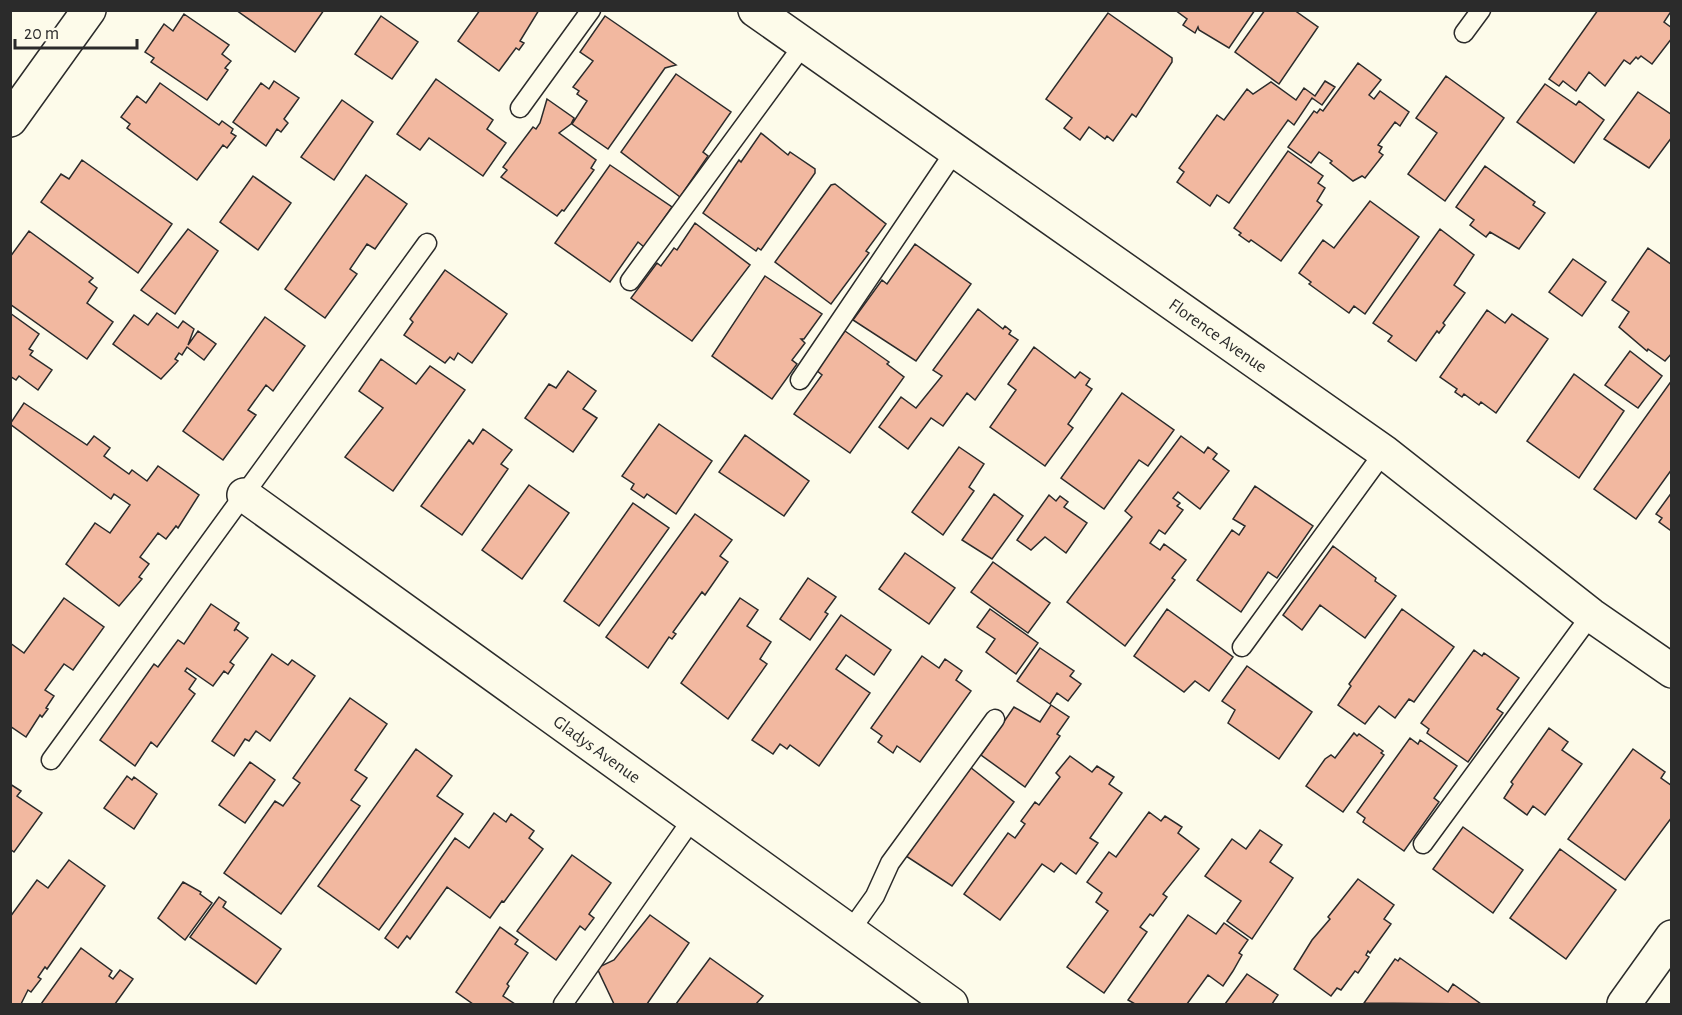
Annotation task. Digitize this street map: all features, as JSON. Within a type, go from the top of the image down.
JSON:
[{"type":"street","points":[[10,120],[89,10]]},
{"type":"street","name":"Florence Avenue","points":[[755,10],[1384,452],[1591,615],[1671,671]]},
{"type":"street","name":"Gladys Avenue","points":[[244,495],[951,1005]]},
{"type":"street","points":[[1624,1005],[1671,937]]},
{"type":"lane","points":[[520,108],[591,10]]},
{"type":"lane","points":[[1464,33],[1480,10]]},
{"type":"lane","points":[[630,281],[804,44]]},
{"type":"lane","points":[[800,380],[955,151]]},
{"type":"lane","points":[[51,760],[428,243]]},
{"type":"lane","points":[[1242,647],[1384,452]]},
{"type":"lane","points":[[1424,844],[1591,615]]},
{"type":"lane","points":[[850,931],[875,896],[890,863],[995,719]]},
{"type":"lane","points":[[563,1005],[693,818]]},
{"type":"building","points":[[236,10],[324,10],[295,52]]},
{"type":"building","points":[[480,10],[539,10],[520,41],[524,43],[519,50],[516,48],[499,71],[458,41]]},
{"type":"building","points":[[1175,10],[1255,10],[1229,48],[1199,30],[1198,27],[1195,33],[1183,25],[1187,19]]},
{"type":"building","points":[[1265,10],[1294,10],[1318,27],[1279,84],[1235,52]]},
{"type":"building","points":[[1598,10],[1672,10],[1664,22],[1672,28],[1672,38],[1652,64],[1641,56],[1638,59],[1636,57],[1630,64],[1624,60],[1605,86],[1589,72],[1576,91],[1563,81],[1559,86],[1549,79]]},
{"type":"building","points":[[1108,13],[1172,58],[1172,62],[1136,117],[1132,114],[1113,141],[1107,136],[1105,139],[1089,127],[1080,140],[1064,128],[1072,118],[1046,99]]},
{"type":"building","points":[[184,14],[229,45],[222,54],[231,61],[225,68],[228,70],[207,100],[151,62],[154,58],[145,52],[164,24],[173,31]]},
{"type":"building","points":[[381,16],[418,42],[392,79],[355,54]]},
{"type":"building","points":[[605,16],[676,65],[665,68],[608,149],[572,124],[587,101],[577,94],[579,91],[573,87],[593,61],[580,52]]},
{"type":"building","points":[[1358,63],[1381,80],[1369,95],[1374,99],[1380,91],[1409,112],[1400,126],[1395,122],[1378,145],[1382,147],[1379,152],[1383,155],[1365,178],[1362,176],[1353,181],[1319,152],[1311,163],[1288,147],[1314,111],[1317,113],[1320,109],[1323,111]]},
{"type":"building","points":[[676,74],[731,112],[703,152],[708,156],[680,197],[621,152]]},
{"type":"building","points":[[1446,76],[1504,118],[1445,201],[1408,174],[1437,133],[1416,118]]},
{"type":"building","points":[[436,79],[493,120],[487,129],[506,143],[483,176],[429,138],[420,150],[397,134]]},
{"type":"building","points":[[274,81],[299,98],[284,119],[288,123],[281,132],[277,129],[266,146],[233,122],[261,83],[269,89]]},
{"type":"building","points":[[1325,81],[1335,87],[1322,105],[1312,98],[1294,125],[1288,120],[1229,203],[1217,195],[1210,206],[1177,182],[1184,172],[1179,168],[1217,115],[1224,120],[1247,89],[1253,94],[1271,82],[1296,100],[1304,88],[1315,96]]},
{"type":"building","points":[[160,83],[219,125],[222,121],[233,129],[231,133],[236,136],[227,148],[223,145],[197,180],[127,128],[130,124],[121,117],[137,96],[146,103]]},
{"type":"building","points":[[1545,84],[1576,105],[1579,101],[1604,120],[1574,163],[1517,122]]},
{"type":"building","points":[[1638,92],[1672,115],[1672,137],[1649,168],[1604,139]]},
{"type":"building","points":[[547,99],[574,118],[571,124],[559,133],[596,160],[591,168],[594,170],[564,211],[562,210],[557,216],[501,177],[507,170],[503,167],[533,127],[536,129],[540,123]]},
{"type":"building","points":[[342,100],[373,122],[334,180],[301,157]]},
{"type":"building","points":[[761,133],[788,155],[790,152],[815,169],[815,173],[761,250],[758,248],[756,251],[703,213],[739,160],[741,162]]},
{"type":"building","points":[[1288,151],[1323,176],[1318,183],[1325,188],[1317,201],[1322,205],[1281,261],[1251,240],[1249,242],[1239,235],[1241,233],[1234,228]]},
{"type":"building","points":[[82,160],[172,224],[138,273],[41,202],[61,174],[69,179]]},
{"type":"building","points":[[610,165],[672,207],[644,247],[638,242],[610,282],[555,243]]},
{"type":"building","points":[[1485,166],[1535,202],[1533,205],[1545,213],[1519,249],[1490,232],[1486,237],[1470,225],[1474,220],[1456,207]]},
{"type":"building","points":[[366,175],[407,204],[375,249],[367,244],[350,269],[357,274],[325,318],[285,289]]},
{"type":"building","points":[[253,176],[291,203],[258,250],[220,222]]},
{"type":"building","points":[[835,184],[886,224],[866,251],[869,253],[831,304],[775,262],[831,185]]},
{"type":"building","points":[[1370,201],[1419,237],[1365,314],[1354,306],[1349,313],[1309,284],[1311,282],[1299,273],[1323,240],[1334,248]]},
{"type":"building","points":[[695,223],[750,265],[692,341],[631,298],[657,263],[661,266],[674,248],[677,250]]},
{"type":"building","points":[[188,229],[218,251],[175,314],[141,290]]},
{"type":"building","points":[[1440,229],[1474,255],[1454,285],[1465,293],[1443,323],[1445,325],[1439,333],[1437,331],[1416,361],[1388,341],[1392,336],[1373,323]]},
{"type":"building","points":[[29,231],[93,278],[89,282],[97,288],[87,303],[113,322],[87,359],[10,304],[10,257]]},
{"type":"building","points":[[915,244],[971,284],[916,361],[853,320],[882,280],[887,284]]},
{"type":"building","points":[[1648,248],[1672,265],[1672,353],[1665,361],[1648,349],[1647,351],[1619,327],[1629,312],[1612,300]]},
{"type":"building","points":[[1573,259],[1606,282],[1582,316],[1549,292]]},
{"type":"building","points":[[445,270],[507,314],[472,363],[458,353],[454,360],[450,357],[445,363],[404,335],[413,322],[410,319]]},
{"type":"building","points":[[765,276],[822,314],[804,339],[801,339],[805,343],[792,360],[797,364],[772,399],[712,356]]},
{"type":"building","points":[[978,309],[1003,329],[1005,326],[1011,331],[1009,334],[1018,340],[975,400],[967,393],[943,426],[931,418],[908,449],[879,427],[901,397],[916,408],[942,376],[933,370]]},
{"type":"building","points":[[1487,310],[1505,323],[1512,314],[1548,339],[1496,413],[1481,402],[1479,405],[1464,394],[1462,397],[1455,392],[1457,389],[1440,377]]},
{"type":"building","points":[[10,313],[39,334],[29,349],[33,351],[30,355],[52,370],[38,390],[19,376],[16,380],[10,376]]},
{"type":"building","points":[[157,313],[178,328],[183,321],[194,329],[188,345],[198,331],[216,344],[204,360],[187,347],[182,355],[179,353],[175,359],[178,361],[161,379],[113,344],[134,315],[148,325]]},
{"type":"building","points":[[265,317],[305,346],[273,391],[266,385],[248,410],[256,415],[223,460],[183,431]]},
{"type":"building","points":[[845,331],[889,362],[887,364],[904,377],[850,453],[794,414],[822,375],[816,370]]},
{"type":"building","points":[[1034,347],[1075,378],[1080,372],[1090,379],[1086,385],[1092,389],[1068,424],[1073,428],[1045,466],[990,427],[1016,390],[1008,384]]},
{"type":"building","points":[[1630,351],[1662,376],[1638,408],[1605,385]]},
{"type":"building","points":[[381,359],[416,384],[430,366],[465,390],[393,491],[345,457],[383,408],[359,391]]},
{"type":"building","points":[[568,371],[596,391],[583,409],[597,418],[573,452],[525,418],[549,384],[556,388]]},
{"type":"building","points":[[1574,374],[1624,411],[1579,478],[1527,441]]},
{"type":"building","points":[[1672,380],[1672,469],[1636,519],[1594,489]]},
{"type":"building","points":[[1122,393],[1174,430],[1148,466],[1139,460],[1104,509],[1061,478]]},
{"type":"building","points":[[24,403],[87,445],[94,436],[110,448],[104,456],[129,474],[132,470],[147,481],[158,466],[199,495],[178,528],[176,526],[166,539],[158,533],[140,557],[149,564],[139,577],[142,579],[119,606],[66,564],[95,523],[110,533],[130,505],[114,494],[111,499],[10,424]]},
{"type":"building","points":[[659,424],[712,461],[676,514],[647,494],[644,498],[631,489],[634,484],[622,476]]},
{"type":"building","points":[[483,429],[512,450],[501,464],[508,469],[462,535],[421,506],[469,440],[473,444]]},
{"type":"building","points":[[745,435],[809,481],[784,516],[719,472]]},
{"type":"building","points":[[1181,436],[1204,453],[1208,447],[1217,454],[1213,459],[1229,471],[1200,509],[1178,492],[1173,498],[1180,503],[1177,506],[1183,510],[1165,534],[1159,530],[1150,543],[1160,550],[1164,544],[1186,560],[1172,578],[1175,580],[1125,646],[1067,602],[1132,517],[1125,511]]},
{"type":"building","points":[[959,447],[984,464],[969,487],[974,491],[943,535],[912,512]]},
{"type":"building","points":[[529,485],[569,513],[522,579],[482,550]]},
{"type":"building","points":[[1255,486],[1313,526],[1277,578],[1268,572],[1241,612],[1197,580],[1232,530],[1239,535],[1245,526],[1233,519]]},
{"type":"building","points":[[1672,492],[1672,528],[1670,530],[1659,522],[1662,518],[1656,514]]},
{"type":"building","points":[[994,494],[1023,516],[992,559],[962,540]]},
{"type":"building","points":[[1049,495],[1056,501],[1060,496],[1068,502],[1064,507],[1087,523],[1066,553],[1045,537],[1031,550],[1017,540]]},
{"type":"building","points":[[633,503],[669,528],[599,626],[564,601]]},
{"type":"building","points":[[695,514],[732,540],[720,556],[728,562],[705,595],[702,592],[673,632],[676,634],[672,639],[669,637],[648,668],[606,637]]},
{"type":"building","points":[[1333,546],[1396,596],[1365,638],[1320,605],[1302,630],[1283,615]]},
{"type":"building","points":[[905,553],[955,588],[929,624],[879,589]]},
{"type":"building","points":[[993,562],[1050,603],[1028,633],[971,592]]},
{"type":"building","points":[[808,578],[836,597],[825,612],[828,614],[810,640],[780,619]]},
{"type":"building","points":[[64,598],[104,627],[73,670],[64,664],[45,690],[54,696],[46,708],[48,709],[42,717],[40,715],[26,737],[10,726],[10,643],[24,653]]},
{"type":"building","points":[[740,598],[758,610],[747,626],[771,642],[760,659],[767,664],[728,719],[681,683]]},
{"type":"building","points":[[211,604],[239,623],[234,631],[236,629],[248,638],[230,662],[234,665],[228,674],[224,671],[213,686],[187,668],[185,671],[196,679],[189,689],[195,694],[157,747],[151,742],[135,766],[100,740],[154,664],[158,667],[178,640],[184,644]]},
{"type":"building","points":[[990,609],[1038,643],[1016,674],[986,652],[995,639],[977,627]]},
{"type":"building","points":[[1167,609],[1233,657],[1209,691],[1195,681],[1184,692],[1134,656]]},
{"type":"building","points":[[1402,609],[1454,647],[1414,702],[1409,699],[1395,718],[1379,706],[1365,724],[1338,705],[1351,686],[1349,684]]},
{"type":"building","points":[[841,615],[891,650],[874,675],[846,655],[836,669],[870,693],[819,766],[790,745],[787,749],[780,744],[773,754],[752,740]]},
{"type":"building","points":[[1040,648],[1074,671],[1070,676],[1081,684],[1068,701],[1057,693],[1050,704],[1017,681]]},
{"type":"building","points":[[1474,650],[1482,656],[1484,653],[1519,678],[1497,709],[1503,713],[1468,762],[1427,733],[1429,729],[1421,723]]},
{"type":"building","points":[[272,654],[288,665],[292,660],[315,676],[270,741],[256,731],[249,741],[245,739],[234,756],[212,741]]},
{"type":"building","points":[[922,656],[939,668],[945,659],[962,671],[956,680],[971,691],[920,762],[897,746],[893,753],[878,742],[882,736],[871,728]]},
{"type":"building","points":[[1247,666],[1312,712],[1279,759],[1228,723],[1235,710],[1222,701]]},
{"type":"building","points":[[350,698],[387,724],[355,770],[367,778],[351,800],[360,806],[281,914],[224,873],[275,801],[283,806],[300,783],[293,778]]},
{"type":"building","points":[[1051,705],[1069,717],[1057,734],[1060,736],[1025,787],[981,755],[1014,707],[1040,722]]},
{"type":"building","points":[[1549,728],[1568,742],[1562,750],[1582,764],[1545,815],[1533,806],[1527,815],[1504,798],[1513,784],[1511,782]]},
{"type":"building","points":[[1354,733],[1383,751],[1381,753],[1384,755],[1343,812],[1306,786],[1325,759],[1331,755],[1335,758]]},
{"type":"building","points":[[1410,738],[1418,744],[1420,740],[1457,766],[1434,798],[1439,802],[1404,851],[1363,822],[1365,818],[1357,812]]},
{"type":"building","points":[[416,749],[452,776],[437,796],[463,814],[379,930],[318,886]]},
{"type":"building","points":[[1633,749],[1665,772],[1661,778],[1672,786],[1672,817],[1625,880],[1568,839]]},
{"type":"building","points":[[1070,756],[1092,772],[1097,766],[1114,777],[1109,784],[1122,793],[1090,838],[1098,843],[1076,874],[1061,863],[1054,872],[1042,864],[1000,920],[964,894],[1008,833],[1015,838],[1025,824],[1021,821],[1035,802],[1039,805],[1060,777],[1056,773]]},
{"type":"building","points":[[250,762],[275,780],[245,823],[219,805]]},
{"type":"building","points":[[970,767],[1014,802],[952,886],[906,856]]},
{"type":"building","points":[[127,776],[132,780],[134,777],[157,794],[134,829],[104,808]]},
{"type":"building","points":[[10,784],[21,791],[17,796],[42,813],[14,852],[10,849]]},
{"type":"building","points":[[1149,812],[1161,821],[1165,816],[1182,827],[1178,833],[1199,849],[1163,894],[1167,897],[1153,916],[1150,914],[1140,927],[1147,932],[1104,993],[1067,967],[1108,911],[1096,902],[1102,893],[1087,882],[1109,852],[1116,857]]},
{"type":"building","points":[[494,813],[506,822],[511,814],[534,831],[529,838],[543,849],[504,902],[502,901],[490,918],[447,887],[410,939],[407,936],[398,948],[385,938],[455,838],[469,848]]},
{"type":"building","points":[[1463,827],[1523,870],[1493,913],[1433,869]]},
{"type":"building","points":[[1260,830],[1282,845],[1270,862],[1293,878],[1252,939],[1227,921],[1241,901],[1205,876],[1232,839],[1246,849]]},
{"type":"building","points":[[1560,849],[1616,890],[1566,959],[1510,918]]},
{"type":"building","points":[[572,855],[611,883],[589,914],[594,918],[585,930],[580,926],[556,960],[517,931]]},
{"type":"building","points":[[69,860],[105,886],[47,969],[45,967],[38,977],[41,979],[31,992],[28,990],[21,1004],[10,1004],[10,917],[37,880],[48,888]]},
{"type":"building","points":[[1358,879],[1394,905],[1384,919],[1391,924],[1370,953],[1368,951],[1366,955],[1369,957],[1358,973],[1355,971],[1341,990],[1337,988],[1331,996],[1294,969],[1312,940],[1330,919],[1328,917]]},
{"type":"building","points":[[183,882],[201,892],[200,894],[212,903],[185,940],[158,918]]},
{"type":"building","points":[[219,897],[226,902],[223,907],[281,949],[256,984],[190,937]]},
{"type":"building","points":[[650,915],[689,943],[647,1004],[614,1004],[597,968],[614,960]]},
{"type":"building","points":[[1188,915],[1216,934],[1224,923],[1248,940],[1239,953],[1242,955],[1223,986],[1208,975],[1187,1004],[1135,1004],[1128,1000]]},
{"type":"building","points":[[500,927],[518,940],[515,944],[528,953],[507,984],[509,986],[503,996],[515,1004],[473,1004],[456,992]]},
{"type":"building","points":[[81,948],[112,971],[109,976],[113,979],[120,970],[133,979],[115,1004],[41,1004]]},
{"type":"building","points":[[710,958],[763,996],[756,1004],[676,1004]]},
{"type":"building","points":[[1400,958],[1448,992],[1453,984],[1481,1004],[1364,1003],[1395,959],[1398,961]]},
{"type":"building","points":[[1247,974],[1278,995],[1272,1004],[1225,1004]]}]
